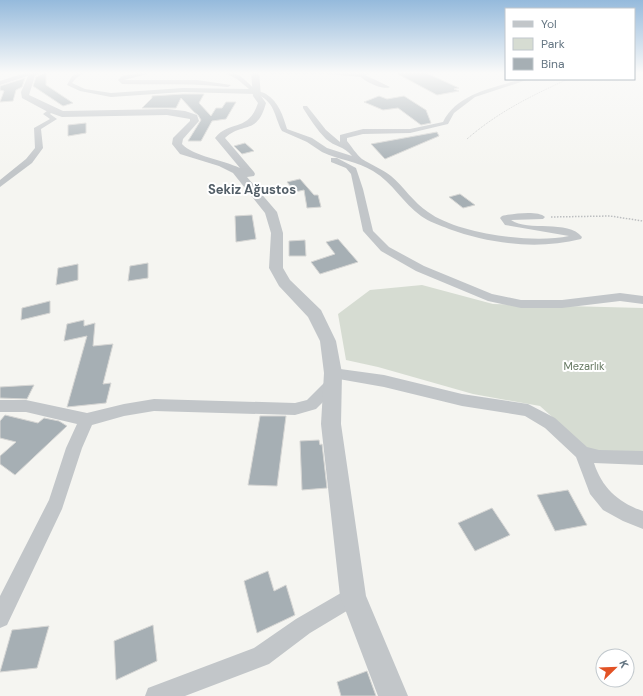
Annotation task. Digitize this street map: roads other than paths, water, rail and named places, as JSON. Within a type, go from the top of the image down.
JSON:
[{"type":"street","points":[[41,104],[62,114],[167,112],[194,117],[194,121],[178,138],[177,144],[184,152],[223,164],[237,171],[271,212],[277,234],[276,268],[284,283],[314,314],[328,341],[333,378],[331,424],[353,596],[393,696]]},
{"type":"street","points":[[262,104],[260,112],[254,121],[241,128],[223,134],[220,138],[265,191],[262,202]]},
{"type":"street","points":[[274,104],[281,116],[284,130],[309,140],[324,150],[347,158],[357,159],[369,165],[394,182],[425,215],[460,230],[499,239],[530,242],[568,240],[577,237],[570,232],[520,226],[508,222],[505,218],[514,216],[540,217]]},
{"type":"street","points":[[357,159],[358,156],[348,147],[343,141],[342,137],[365,130],[413,131],[446,123],[450,112],[461,104]]},
{"type":"street","points":[[305,108],[315,123],[335,143],[348,147]]},
{"type":"street","points":[[0,184],[29,161],[39,148],[37,128],[54,119],[46,114],[51,110]]},
{"type":"street","points":[[324,150],[321,152],[322,154],[353,170],[357,177],[358,191],[368,231],[371,236],[386,250],[412,265],[492,298],[517,303],[562,305],[617,296],[643,300]]},
{"type":"street","points":[[0,406],[26,406],[88,420],[124,410],[154,405],[294,409],[311,406],[333,378]]},
{"type":"street","points":[[333,378],[384,381],[462,400],[528,410],[550,423],[583,453],[599,457],[643,458]]},
{"type":"street","points":[[0,618],[56,503],[74,448],[88,420]]},
{"type":"street","points":[[583,453],[588,472],[598,490],[609,505],[622,513],[643,520]]},
{"type":"street","points":[[156,696],[261,656],[303,626],[353,596]]},
{"type":"district","name":"Sekiz Ağustos","points":[[252,189]]},
{"type":"park label","name":"Mezarlık","points":[[584,366]]}]
